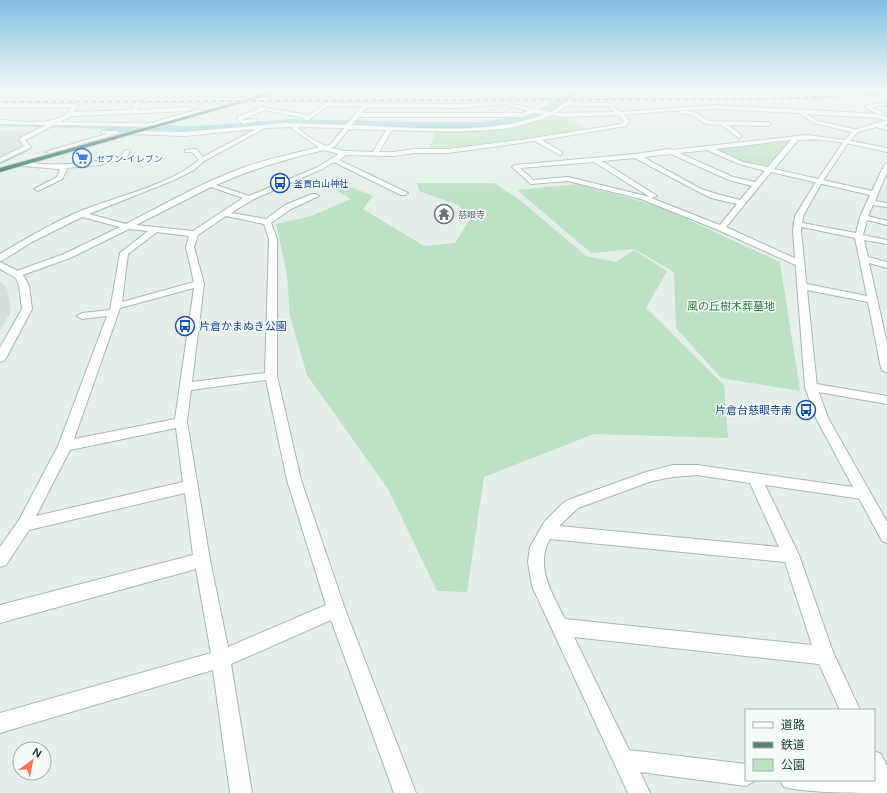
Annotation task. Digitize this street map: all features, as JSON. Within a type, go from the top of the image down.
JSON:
[{"type":"highway","points":[[0,170],[158,126]]},
{"type":"street","points":[[0,160],[28,147],[22,140],[48,126]]},
{"type":"street","points":[[137,132],[184,134],[266,126]]},
{"type":"street","points":[[0,258],[29,240],[81,214],[172,179],[192,169],[202,160],[256,133],[266,126]]},
{"type":"street","points":[[295,126],[294,128],[306,138],[339,153],[340,157],[404,193]]},
{"type":"street","points":[[17,274],[67,256],[210,185],[271,161],[332,146],[347,126]]},
{"type":"street","points":[[374,126],[390,128],[478,130],[504,126]]},
{"type":"street","points":[[81,214],[126,226],[194,234],[249,198],[320,168],[328,162],[340,157],[448,151],[618,126]]},
{"type":"street","points":[[725,126],[739,136]]},
{"type":"street","points":[[832,126],[856,131]]},
{"type":"street","points":[[869,126],[856,131],[846,142],[819,182],[799,216],[797,224],[812,387],[822,418],[887,536]]},
{"type":"street","points":[[375,154],[390,128]]},
{"type":"street","points":[[24,129],[54,130]]},
{"type":"street","points":[[48,152],[117,133],[95,132]]},
{"type":"street","points":[[721,228],[796,138]]},
{"type":"street","points":[[800,264],[670,206],[643,197],[568,179],[531,182],[515,167],[636,156],[669,151],[796,138],[824,139],[887,150]]},
{"type":"street","points":[[535,139],[560,153]]},
{"type":"street","points":[[706,147],[741,163],[770,171],[874,194],[887,205]]},
{"type":"street","points":[[187,151],[194,150],[202,160]]},
{"type":"street","points":[[23,164],[60,167],[113,160],[124,157],[127,151]]},
{"type":"street","points":[[669,151],[731,179],[758,185]]},
{"type":"street","points":[[636,156],[699,190],[714,196],[742,203]]},
{"type":"street","points":[[596,160],[670,206]]},
{"type":"street","points":[[38,189],[60,178],[64,170],[60,167]]},
{"type":"street","points":[[886,171],[864,217],[859,236],[887,368]]},
{"type":"street","points":[[210,185],[249,198]]},
{"type":"street","points":[[874,194],[887,189]]},
{"type":"street","points":[[225,214],[267,222],[288,208],[316,196]]},
{"type":"street","points":[[864,217],[887,223]]},
{"type":"street","points":[[267,222],[273,239],[271,376],[294,480],[336,609],[405,793]]},
{"type":"street","points":[[797,224],[887,242]]},
{"type":"street","points":[[0,560],[24,525],[65,446],[115,309],[124,253],[155,230]]},
{"type":"street","points":[[194,234],[190,247],[199,284],[181,422],[202,560],[220,659],[240,793]]},
{"type":"street","points":[[864,259],[887,265]]},
{"type":"street","points":[[0,265],[17,274],[24,286],[27,309],[0,358]]},
{"type":"street","points":[[82,316],[115,309],[199,284]]},
{"type":"street","points":[[802,286],[872,300]]},
{"type":"street","points":[[186,387],[271,376]]},
{"type":"street","points":[[812,387],[887,400]]},
{"type":"street","points":[[65,446],[181,422]]},
{"type":"street","points":[[639,793],[540,586],[536,568],[536,555],[539,544],[546,532],[562,512],[573,504],[651,476],[673,472],[697,470],[862,492]]},
{"type":"street","points":[[756,478],[791,555],[825,656],[850,709]]},
{"type":"street","points":[[24,525],[191,486]]},
{"type":"street","points":[[546,532],[791,555]]},
{"type":"street","points":[[0,614],[202,560]]},
{"type":"street","points":[[0,723],[220,659],[336,609]]},
{"type":"street","points":[[560,627],[825,656]]},
{"type":"street","points":[[623,760],[745,774]]},
{"type":"street","points":[[875,763],[887,790]]},
{"type":"street","points":[[801,781],[887,790]]},
{"type":"shaded area","points":[[0,131],[32,132],[19,139],[24,146],[0,159]]},
{"type":"shaded area","points":[[0,282],[7,288],[11,312],[0,330]]},
{"type":"green space","points":[[511,126],[582,126],[585,128],[565,134],[534,139],[465,148],[428,150],[436,131]]},
{"type":"green space","points":[[785,139],[792,141],[768,168],[741,161],[715,149],[715,148]]},
{"type":"green space","points":[[332,179],[373,196],[363,209],[424,246],[455,243],[470,219],[458,205],[419,191],[417,183],[494,183],[520,200],[586,256],[616,262],[634,250],[667,271],[646,308],[724,385],[728,438],[594,434],[484,477],[467,592],[437,591],[388,489],[307,375],[290,316],[287,274],[276,224],[311,216],[351,199],[323,182]]},
{"type":"green space","name":"風の丘樹木葬墓地","points":[[578,184],[658,206],[780,262],[800,391],[721,378],[676,328],[674,272],[634,249],[591,253],[517,190]]},
{"type":"waterway","points":[[37,126],[111,128]]},
{"type":"waterway","points":[[111,128],[196,130],[251,126]]},
{"type":"waterway","points":[[0,163],[27,150]]},
{"type":"place","name":"セブン-イレブン","points":[[82,158]]},
{"type":"place","name":"釜貫白山神社","points":[[280,183]]},
{"type":"place","name":"慈眼寺","points":[[444,214]]},
{"type":"place","name":"片倉かまぬき公園","points":[[185,326]]},
{"type":"place","name":"片倉台慈眼寺南","points":[[806,410]]}]
